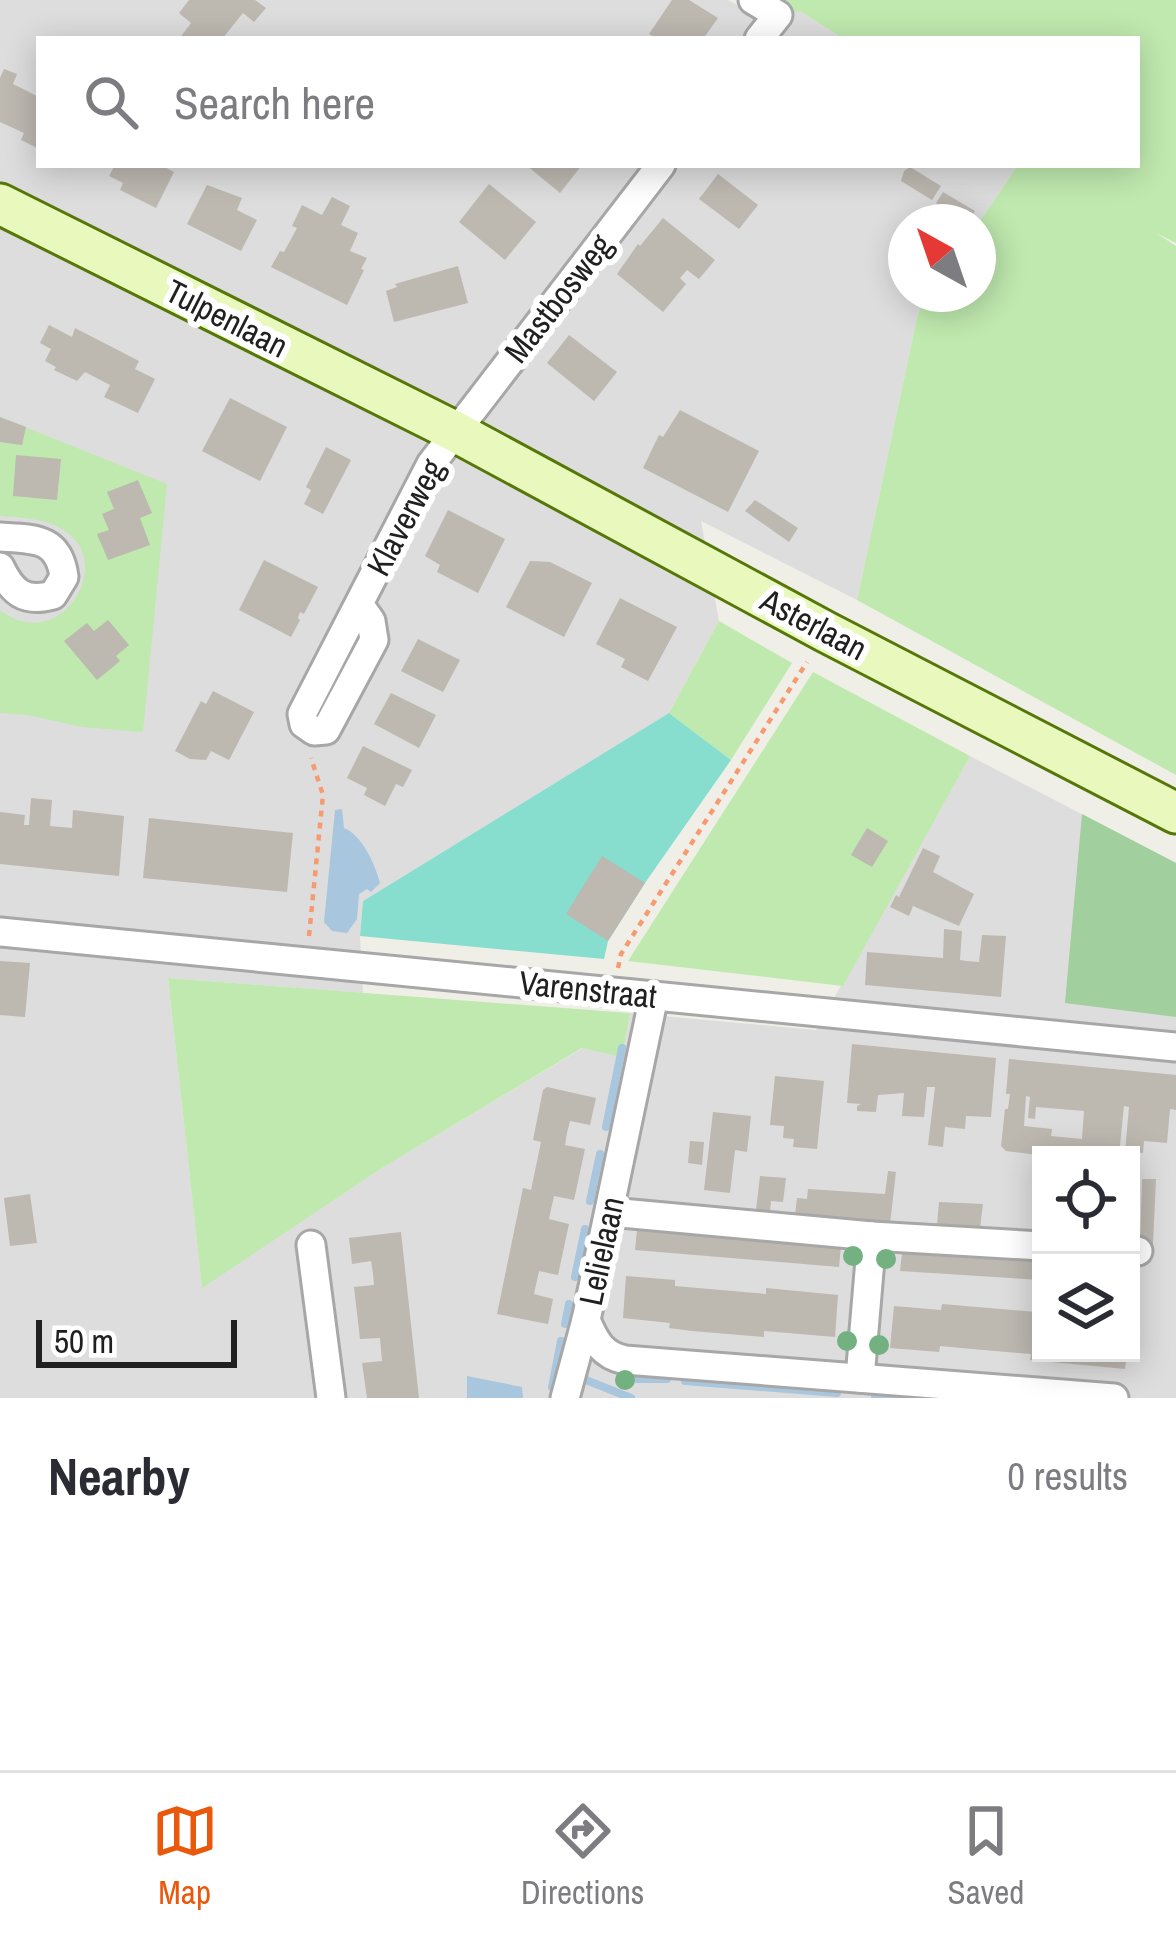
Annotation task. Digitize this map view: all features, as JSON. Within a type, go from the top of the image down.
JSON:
[{"type":"street","points":[[753,0],[778,15],[761,36]]},
{"type":"street","name":"Mastbosweg","points":[[454,431],[660,168]]},
{"type":"street","name":"Tulpenlaan","points":[[0,204],[454,431]]},
{"type":"street","name":"Klaverweg","points":[[359,604],[431,464],[454,431]]},
{"type":"street","name":"Asterlaan","points":[[454,431],[826,632],[1176,813]]},
{"type":"street","points":[[0,537],[44,542],[60,557],[64,577],[52,595],[29,599],[16,593],[0,567]]},
{"type":"street","name":"Varenstraat","points":[[0,932],[1176,1047]]},
{"type":"street","name":"Lelielaan","points":[[654,996],[586,1320],[603,1351],[625,1360],[1114,1398]]},
{"type":"street","points":[[610,1212],[1032,1245]]},
{"type":"street","points":[[860,1378],[872,1236]]},
{"type":"street","points":[[311,1245],[331,1398]]},
{"type":"street","points":[[565,1398],[586,1320]]},
{"type":"path","points":[[613,991],[621,954],[813,652]]},
{"type":"shaded area","points":[[0,0],[728,0],[800,11],[839,36],[36,36],[36,168],[1016,168],[992,204],[888,204],[888,312],[919,312],[857,600],[701,521],[719,621],[669,713],[363,901],[363,993],[168,978],[202,1287],[382,1168],[583,1048],[622,1056],[630,1013],[816,1030],[970,756],[1176,863],[1176,1398],[0,1398]]},
{"type":"shaded area","points":[[669,713],[731,760],[645,883],[608,941],[604,959],[360,936],[363,901]]},
{"type":"shaded area","points":[[342,809],[344,828],[362,843],[380,883],[371,892],[367,889],[359,894],[357,919],[347,933],[332,931],[324,922],[335,810]]},
{"type":"shaded area","points":[[467,1376],[522,1387],[523,1398],[467,1398]]},
{"type":"green space","points":[[753,0],[1176,0],[1176,243],[1156,233],[1176,246],[1176,775],[857,600],[918,313],[996,312],[996,204],[992,204],[1016,168],[1140,168],[1140,36],[839,36],[800,11],[778,15]]},
{"type":"green space","points":[[0,417],[167,484],[143,732],[0,713],[0,610],[22,621],[42,622],[60,614],[83,583],[85,564],[80,546],[58,527],[0,516]]},
{"type":"green space","points":[[719,621],[792,663],[731,760],[669,713]]},
{"type":"green space","points":[[813,672],[970,756],[843,986],[628,961]]},
{"type":"green space","points":[[1082,814],[1176,863],[1176,1017],[1065,1003]]},
{"type":"green space","points":[[168,978],[630,1013],[622,1057],[582,1048],[382,1168],[202,1288]]},
{"type":"building","points":[[189,0],[255,0],[266,8],[254,22],[243,13],[224,36],[181,36],[191,23],[179,13]]},
{"type":"building","points":[[672,0],[689,0],[718,18],[705,36],[649,34]]},
{"type":"building","points":[[4,69],[17,74],[13,84],[36,96],[36,148],[21,140],[24,133],[0,122]]},
{"type":"building","points":[[113,168],[174,172],[156,208],[120,190],[123,183],[109,176]]},
{"type":"building","points":[[530,168],[580,168],[560,193]]},
{"type":"building","points":[[912,168],[941,186],[932,200],[901,181],[904,171]]},
{"type":"building","points":[[718,174],[758,205],[739,229],[699,199]]},
{"type":"building","points":[[489,184],[536,222],[505,260],[459,222]]},
{"type":"building","points":[[207,185],[242,198],[237,210],[257,220],[241,251],[187,224]]},
{"type":"building","points":[[943,192],[963,204],[938,204]]},
{"type":"building","points":[[332,197],[350,206],[341,225],[358,233],[350,251],[367,258],[347,305],[271,267],[297,228],[292,226],[302,205],[322,215]]},
{"type":"building","points":[[663,218],[715,260],[699,279],[687,270],[680,278],[686,284],[663,312],[617,274]]},
{"type":"building","points":[[458,266],[468,303],[394,322],[386,291],[395,284]]},
{"type":"building","points":[[49,325],[72,337],[75,328],[139,361],[135,369],[155,379],[138,413],[104,397],[110,385],[85,372],[77,381],[54,370],[45,361],[51,349],[40,343]]},
{"type":"building","points":[[569,335],[617,372],[594,401],[547,363]]},
{"type":"building","points":[[230,398],[287,427],[260,481],[202,451]]},
{"type":"building","points":[[680,410],[759,451],[728,512],[643,468],[659,435],[663,437]]},
{"type":"building","points":[[0,417],[26,427],[22,445],[0,442]]},
{"type":"building","points":[[326,447],[351,460],[323,514],[304,504],[311,490],[306,487]]},
{"type":"building","points":[[16,455],[61,459],[57,500],[13,496]]},
{"type":"building","points":[[138,480],[152,513],[140,518],[150,545],[108,560],[97,534],[109,530],[102,514],[114,509],[107,492]]},
{"type":"building","points":[[755,500],[798,528],[789,542],[745,511]]},
{"type":"building","points":[[448,510],[505,539],[478,593],[437,572],[440,565],[425,556]]},
{"type":"building","points":[[264,560],[318,587],[304,614],[300,612],[291,637],[239,610]]},
{"type":"building","points":[[530,561],[550,562],[592,583],[564,637],[506,607]]},
{"type":"building","points":[[620,598],[677,627],[648,681],[621,667],[625,659],[596,644]]},
{"type":"building","points":[[108,620],[129,645],[116,656],[120,661],[97,680],[64,641],[87,623],[94,631]]},
{"type":"building","points":[[418,639],[460,660],[443,692],[401,671]]},
{"type":"building","points":[[213,691],[254,712],[229,760],[211,751],[206,760],[190,759],[175,751],[201,701],[206,704]]},
{"type":"building","points":[[391,693],[436,715],[419,748],[374,724]]},
{"type":"building","points":[[363,746],[412,770],[403,787],[396,784],[385,806],[364,795],[367,788],[347,778]]},
{"type":"building","points":[[31,798],[52,800],[50,826],[72,828],[73,810],[124,816],[119,876],[0,864],[0,812],[25,815],[24,825],[29,825]]},
{"type":"building","points":[[149,818],[293,833],[287,892],[143,878]]},
{"type":"building","points":[[867,828],[888,841],[872,867],[851,855]]},
{"type":"building","points":[[923,848],[940,856],[933,872],[974,894],[959,926],[913,906],[909,916],[890,907]]},
{"type":"building","points":[[602,856],[645,883],[608,941],[566,914]]},
{"type":"building","points":[[944,929],[962,931],[960,960],[967,961],[979,962],[982,935],[1006,936],[1001,997],[865,985],[867,952],[943,958]]},
{"type":"building","points":[[0,961],[30,963],[25,1017],[0,1015]]},
{"type":"building","points":[[852,1044],[996,1058],[991,1117],[966,1116],[965,1129],[945,1127],[943,1147],[928,1145],[935,1087],[927,1087],[924,1117],[902,1116],[904,1093],[878,1095],[876,1112],[857,1111],[861,1104],[847,1103]]},
{"type":"building","points":[[1009,1059],[1176,1075],[1176,1110],[1170,1109],[1167,1143],[1144,1141],[1143,1153],[1140,1146],[1126,1146],[1129,1107],[1124,1106],[1120,1146],[1032,1146],[1032,1154],[1006,1151],[1001,1146],[1010,1094],[1006,1094]],"holes":[[[1026,1096],[1030,1097],[1028,1118],[1035,1119],[1036,1107],[1084,1111],[1082,1139],[1051,1136],[1052,1129],[1024,1126]]]},
{"type":"building","points":[[775,1076],[824,1081],[817,1149],[793,1147],[794,1139],[783,1138],[784,1126],[770,1125]]},
{"type":"building","points":[[547,1087],[596,1098],[590,1125],[570,1121],[567,1133],[565,1145],[585,1149],[574,1200],[554,1196],[549,1219],[569,1224],[558,1275],[539,1271],[534,1294],[553,1299],[548,1324],[497,1314],[523,1188],[531,1190],[541,1142],[533,1140]]},
{"type":"building","points":[[713,1112],[751,1116],[747,1152],[735,1150],[730,1193],[704,1190]]},
{"type":"building","points":[[690,1141],[704,1142],[702,1165],[688,1163]]},
{"type":"building","points":[[888,1171],[896,1172],[890,1224],[795,1215],[797,1198],[807,1199],[808,1189],[885,1194]]},
{"type":"building","points":[[760,1176],[786,1178],[783,1202],[771,1201],[770,1212],[756,1210]]},
{"type":"building","points":[[1142,1179],[1156,1179],[1153,1243],[1140,1243]]},
{"type":"building","points":[[30,1194],[37,1243],[10,1246],[4,1198]]},
{"type":"building","points":[[939,1202],[983,1204],[980,1228],[937,1225]]},
{"type":"building","points":[[637,1230],[841,1246],[839,1267],[635,1250]]},
{"type":"building","points":[[401,1232],[419,1398],[367,1398],[362,1363],[382,1361],[380,1338],[360,1339],[354,1287],[374,1285],[373,1273],[371,1261],[352,1264],[349,1238]]},
{"type":"building","points":[[902,1253],[1032,1260],[1032,1279],[900,1271]]},
{"type":"building","points":[[626,1276],[675,1280],[675,1286],[838,1295],[835,1337],[692,1331],[669,1328],[670,1323],[623,1318]]},
{"type":"building","points":[[942,1304],[1032,1312],[1032,1360],[1031,1354],[940,1346],[939,1352],[890,1348],[894,1306],[941,1310]]},
{"type":"building","points":[[1051,1362],[1126,1362],[1125,1369]]},
{"type":"waterway","points":[[606,1127],[622,1048]]},
{"type":"waterway","points":[[590,1201],[600,1154]]},
{"type":"waterway","points":[[575,1277],[585,1229]]},
{"type":"waterway","points":[[565,1324],[569,1304]]},
{"type":"waterway","points":[[552,1387],[561,1341]]},
{"type":"waterway","points":[[637,1379],[667,1379]]},
{"type":"waterway","points":[[586,1380],[631,1398]]},
{"type":"waterway","points":[[685,1381],[837,1393]]},
{"type":"waterway","points":[[875,1396],[896,1398]]}]
